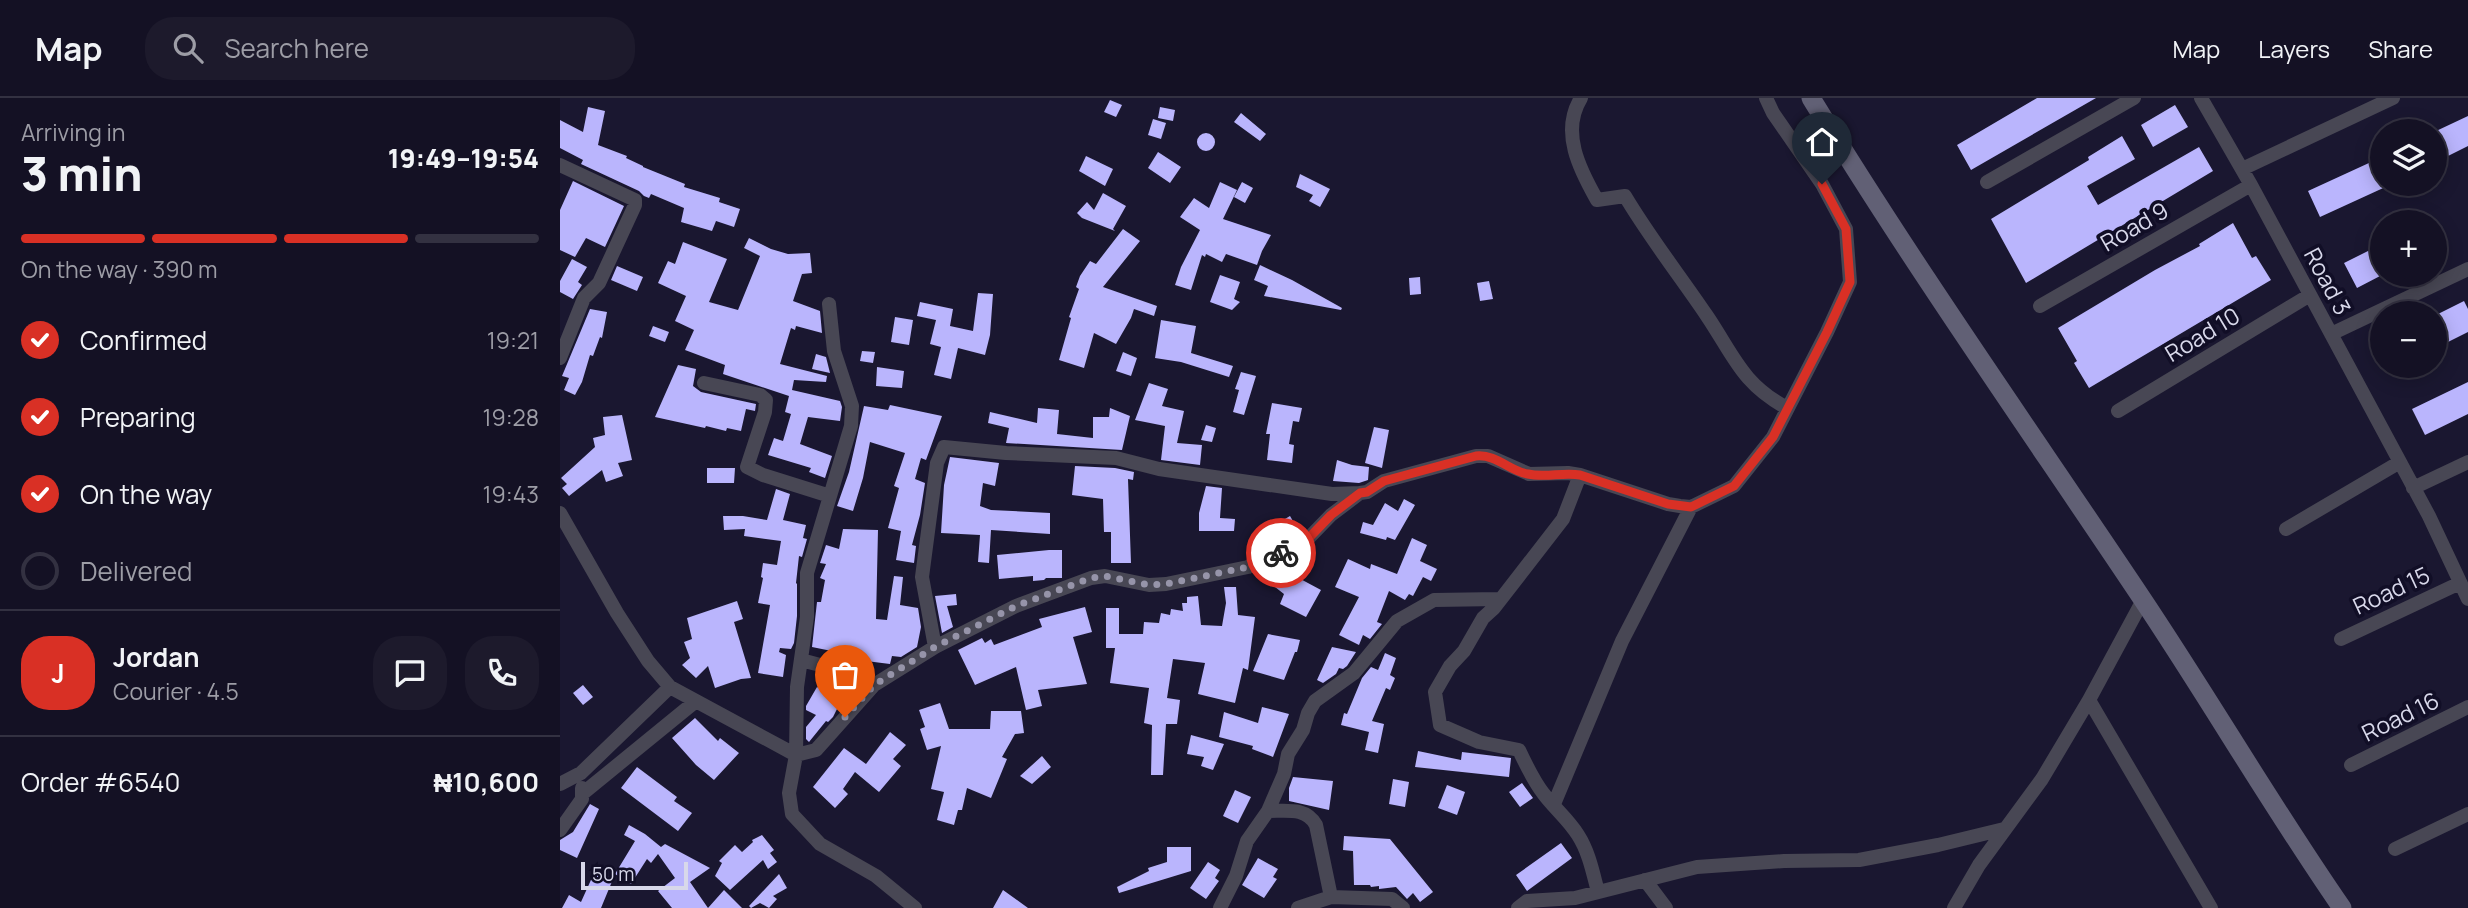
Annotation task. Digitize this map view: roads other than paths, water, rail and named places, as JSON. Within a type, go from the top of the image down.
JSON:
[{"type":"main road","points":[[1811,98],[1875,202],[2143,600],[2307,858],[2342,908]]},
{"type":"street","points":[[1581,98],[1572,120],[1573,146],[1580,170],[1597,200],[1625,196],[1708,318],[1737,367],[1767,397],[1787,408]]},
{"type":"street","points":[[935,647],[922,577],[937,463],[944,447],[1116,458],[1159,469],[1332,494],[1367,492],[1384,481],[1482,456],[1529,474],[1580,475],[1668,504],[1691,507],[1734,486],[1773,437],[1850,282],[1846,229],[1822,184],[1773,113],[1766,98]]},
{"type":"street","points":[[1987,182],[2134,98]]},
{"type":"street","name":"Road 3","points":[[2201,98],[2251,185],[2461,575],[2468,599]]},
{"type":"street","points":[[2354,98],[2363,112]]},
{"type":"street","points":[[2242,169],[2393,98]]},
{"type":"street","points":[[560,165],[635,200],[635,205],[599,283],[584,298],[560,358]]},
{"type":"street","name":"Road 9","points":[[2040,306],[2251,185]]},
{"type":"street","points":[[2331,334],[2468,269]]},
{"type":"street","name":"Road 10","points":[[2118,411],[2310,295]]},
{"type":"street","points":[[829,304],[834,351],[852,406],[851,426],[807,573],[807,617],[797,687],[796,755],[789,793],[792,814],[820,844],[876,876],[915,908]]},
{"type":"street","points":[[704,383],[760,395],[766,400],[765,412],[747,467],[763,475],[830,496]]},
{"type":"street","points":[[2286,529],[2400,462]]},
{"type":"street","points":[[2413,488],[2468,462]]},
{"type":"street","points":[[1580,475],[1563,519],[1494,608],[1483,618],[1435,692],[1440,725],[1479,742],[1519,750],[1544,795],[1579,836],[1591,863],[1598,892]]},
{"type":"street","points":[[560,513],[617,613],[648,661],[670,687],[796,755],[816,750],[874,685],[935,647],[1016,606],[1091,578],[1105,576],[1149,585],[1166,584],[1248,567],[1267,557],[1301,546],[1331,515],[1360,493]]},
{"type":"street","points":[[1553,804],[1622,641],[1691,507]]},
{"type":"street","name":"Road 15","points":[[2341,639],[2461,575]]},
{"type":"street","points":[[1220,908],[1236,877],[1247,841],[1268,811],[1284,775],[1288,754],[1303,730],[1315,701],[1354,673],[1397,621],[1434,600],[1499,599]]},
{"type":"street","points":[[1955,907],[2004,829],[2042,779],[2089,700],[2143,600]]},
{"type":"street","points":[[801,660],[839,670],[874,685]]},
{"type":"street","points":[[560,784],[581,772],[670,687]]},
{"type":"street","points":[[2089,700],[2211,908]]},
{"type":"street","points":[[582,794],[696,701]]},
{"type":"street","name":"Road 16","points":[[2351,765],[2468,707]]},
{"type":"street","points":[[560,830],[582,799],[581,772]]},
{"type":"street","points":[[1268,811],[1301,812],[1311,816],[1316,825],[1331,897]]},
{"type":"street","points":[[2395,849],[2468,814]]},
{"type":"street","points":[[1518,908],[1527,901],[1574,898],[1697,867],[1784,861],[1859,860],[2004,829]]},
{"type":"street","points":[[1644,880],[1666,908]]},
{"type":"street","points":[[1298,908],[1331,897],[1392,899],[1403,908]]}]
